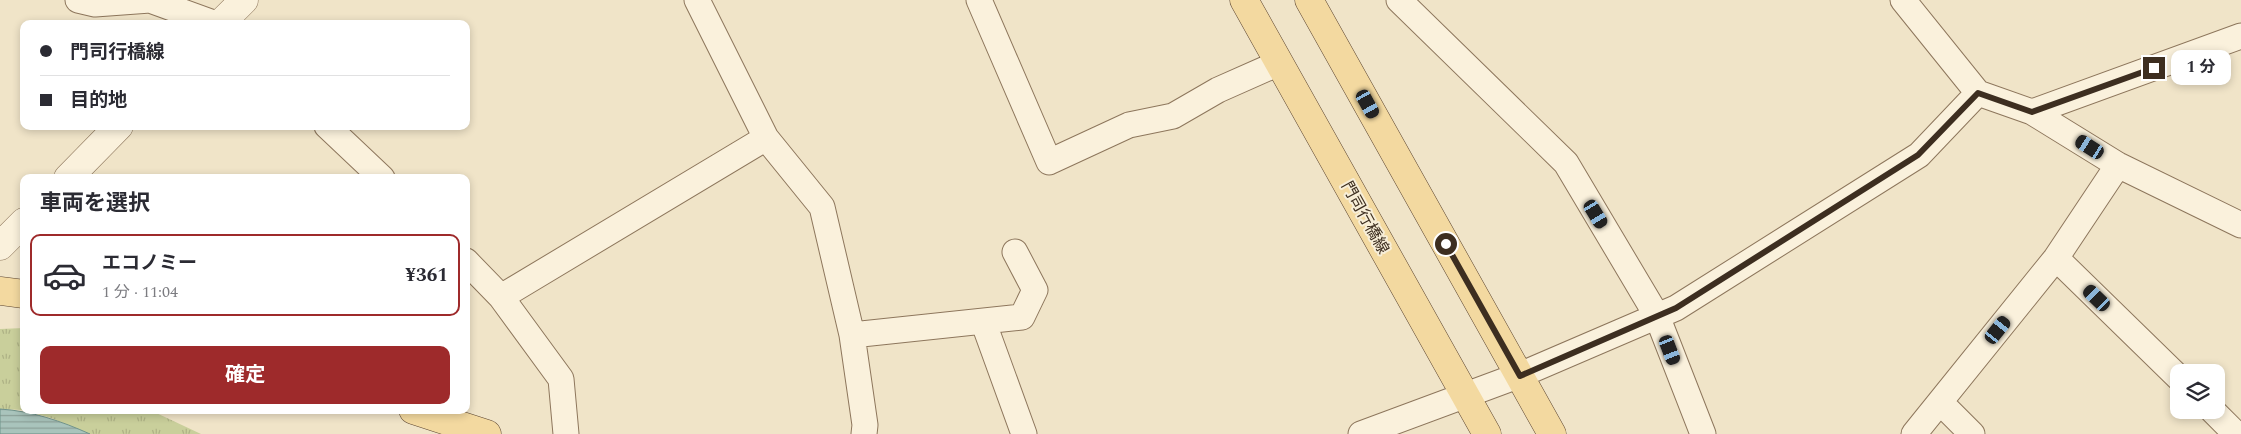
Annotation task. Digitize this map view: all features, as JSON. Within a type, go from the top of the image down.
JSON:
[{"type":"main road","name":"門司行橋線","points":[[1244,0],[1488,434]]},
{"type":"main road","points":[[1309,0],[1552,434]]},
{"type":"main road","points":[[0,291],[20,294]]},
{"type":"main road","points":[[425,414],[487,434]]},
{"type":"street","points":[[78,0],[95,4],[150,0],[207,20]]},
{"type":"street","points":[[222,20],[244,0]]},
{"type":"street","points":[[696,0],[766,138],[822,207],[852,335],[865,425],[864,434]]},
{"type":"street","points":[[979,0],[1049,162],[1129,125],[1173,116],[1218,90],[1279,63]]},
{"type":"street","points":[[1398,0],[1566,163],[1658,316],[1703,434]]},
{"type":"street","points":[[1903,0],[1978,93],[2032,112],[2118,165],[2241,225]]},
{"type":"street","points":[[2032,112],[2241,36]]},
{"type":"street","points":[[1361,434],[1520,376],[1676,308],[1918,155],[1978,93]]},
{"type":"street","points":[[72,174],[115,130]]},
{"type":"street","points":[[331,130],[378,174]]},
{"type":"street","points":[[501,297],[766,138]]},
{"type":"street","points":[[1914,434],[2056,258],[2118,165]]},
{"type":"street","points":[[0,246],[20,226]]},
{"type":"street","points":[[852,335],[1022,317],[1035,290],[1015,252]]},
{"type":"street","points":[[2056,258],[2170,369]]},
{"type":"street","points":[[470,265],[501,297],[561,379],[566,434]]},
{"type":"street","points":[[983,321],[1024,434]]},
{"type":"street","points":[[1940,402],[1972,434]]},
{"type":"street","points":[[2221,419],[2236,434]]},
{"type":"green space","points":[[20,328],[20,410],[0,409],[0,329]]},
{"type":"green space","points":[[36,414],[158,414],[201,434],[90,434]]},
{"type":"water","points":[[0,409],[46,417],[90,434],[0,434]]},
{"type":"route","points":[[1446,244],[1520,376],[1676,308],[1918,155],[1978,93],[2032,112],[2154,68]]}]
